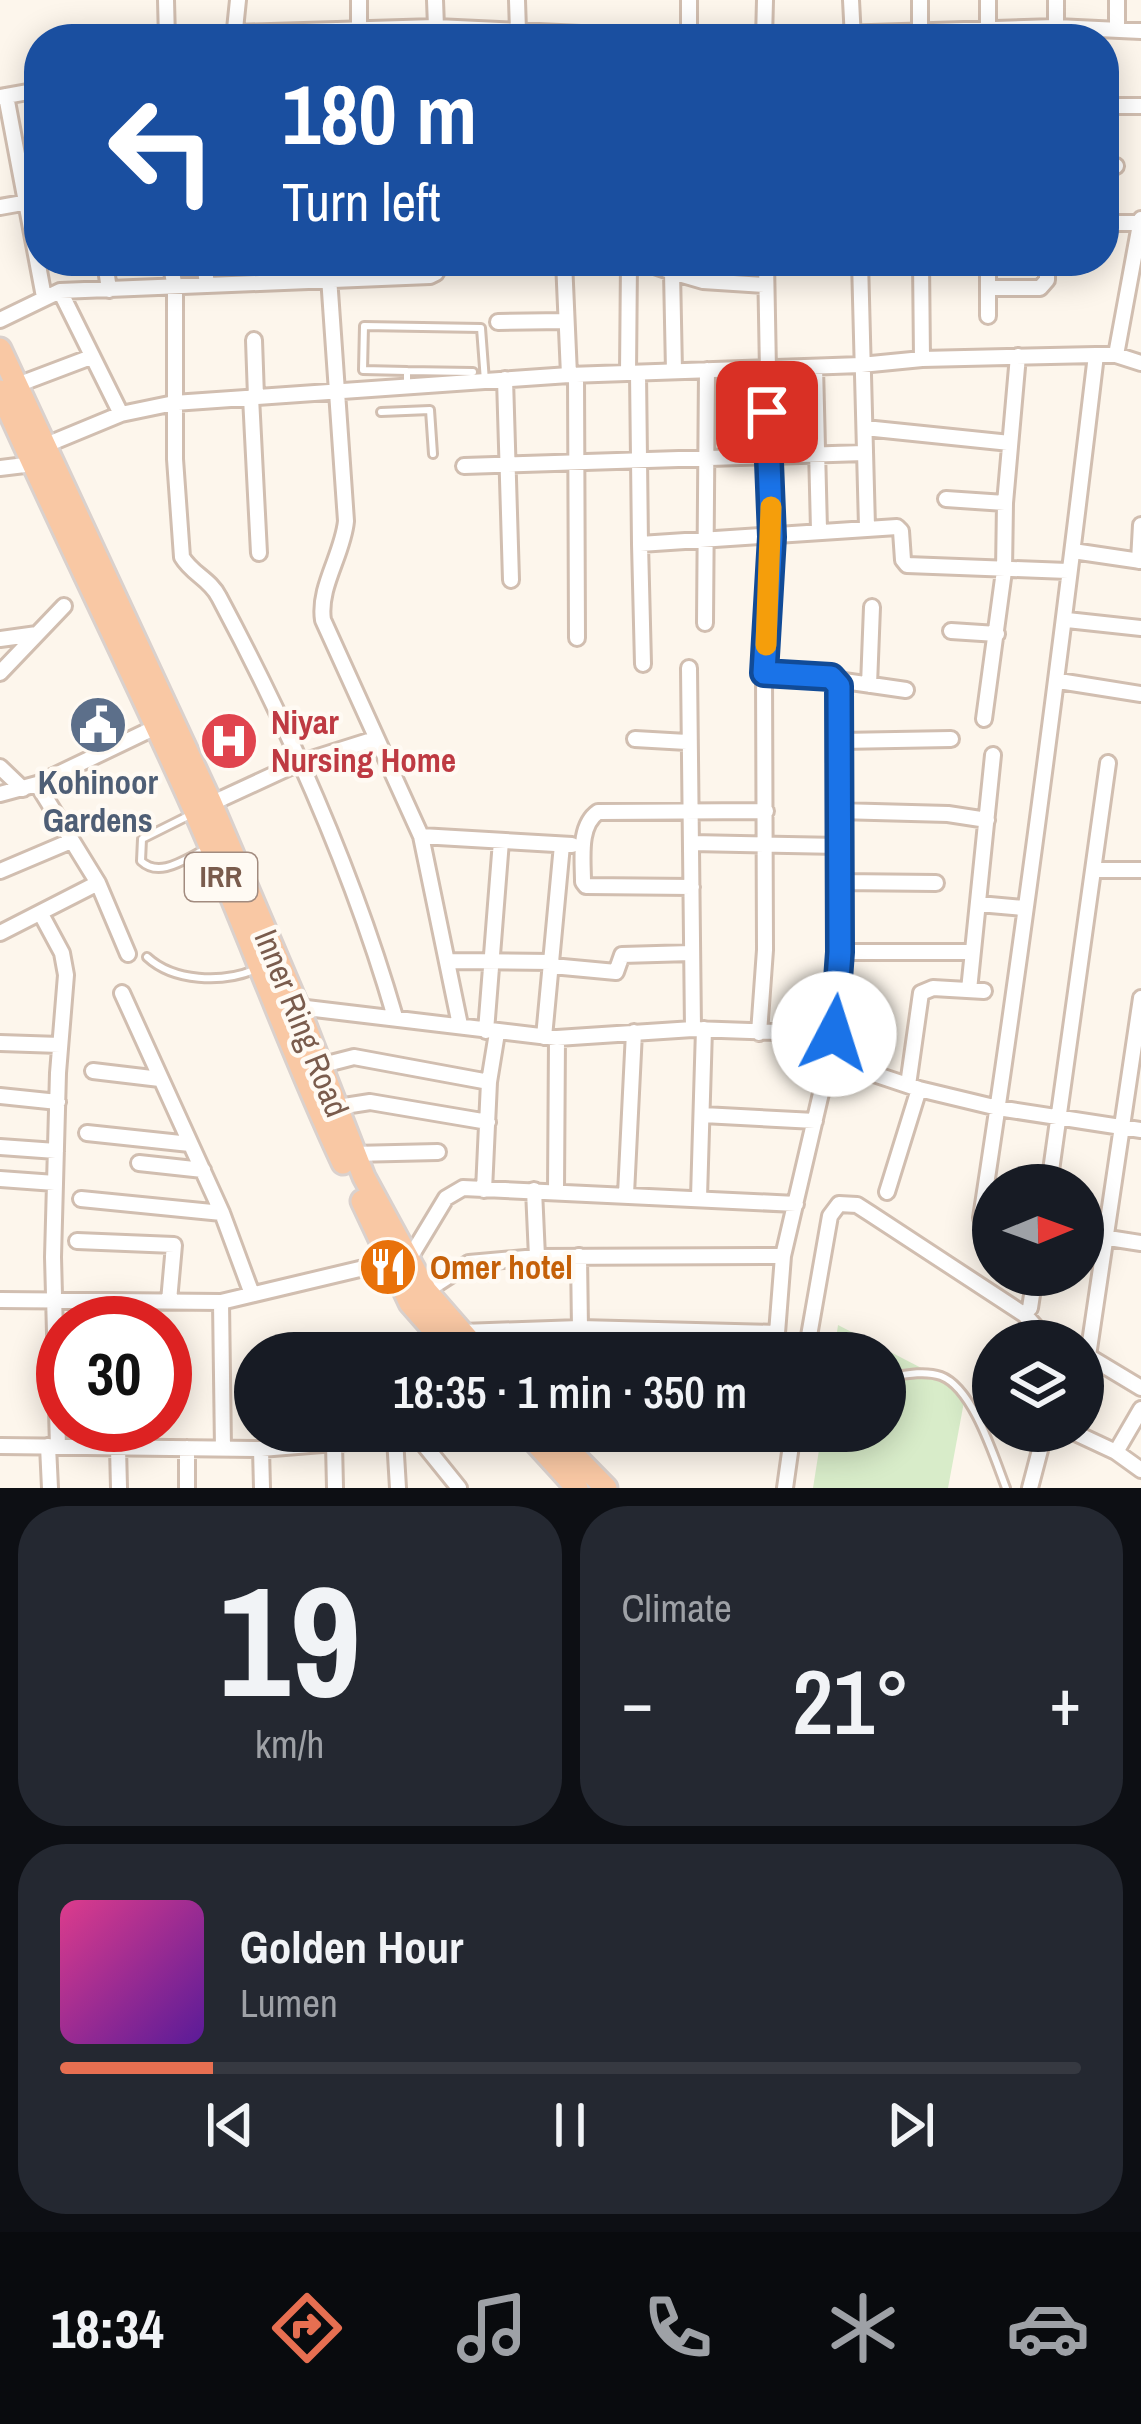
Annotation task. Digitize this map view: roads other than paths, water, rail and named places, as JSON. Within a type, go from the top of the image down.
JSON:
[{"type":"highway","name":"Inner Ring Road","points":[[0,349],[9,388],[298,1006],[410,1303],[446,1332]]},
{"type":"highway","name":"Inner Ring Road","points":[[39,454],[157,727],[203,808],[210,848],[257,968],[398,1262],[426,1292],[452,1332]]},
{"type":"highway","points":[[544,1452],[577,1488]]},
{"type":"highway","points":[[571,1452],[606,1488]]},
{"type":"street","points":[[3,96],[24,172]]},
{"type":"street","points":[[1116,355],[1141,221]]},
{"type":"street","points":[[41,276],[44,298]]},
{"type":"street","points":[[107,276],[109,290]]},
{"type":"street","points":[[173,276],[182,557],[217,592],[298,763],[372,938],[395,1017]]},
{"type":"street","points":[[206,276],[207,285]]},
{"type":"street","points":[[271,276],[271,281]]},
{"type":"street","points":[[0,320],[60,291],[430,276]]},
{"type":"street","points":[[564,276],[577,461],[577,638]]},
{"type":"street","points":[[630,276],[644,664]]},
{"type":"street","points":[[673,276],[674,371]]},
{"type":"street","points":[[693,276],[703,281],[765,285]]},
{"type":"street","points":[[759,1033],[765,950],[764,665],[772,537],[765,276]]},
{"type":"street","points":[[860,276],[867,527]]},
{"type":"street","points":[[920,276],[922,359]]},
{"type":"street","points":[[988,276],[988,316]]},
{"type":"street","points":[[988,288],[1040,288],[1047,276]]},
{"type":"street","points":[[329,277],[346,521],[342,549],[321,602],[323,620],[421,836],[460,1025]]},
{"type":"street","points":[[60,291],[121,414]]},
{"type":"street","points":[[498,322],[565,321]]},
{"type":"street","points":[[254,340],[259,553]]},
{"type":"street","points":[[989,1164],[1059,681],[1096,355]]},
{"type":"street","points":[[0,468],[121,414],[174,403],[411,380],[1018,356],[1116,355],[1141,363]]},
{"type":"street","points":[[984,719],[1004,571],[1018,356]]},
{"type":"street","points":[[9,388],[91,357]]},
{"type":"street","points":[[815,367],[819,530]]},
{"type":"street","points":[[705,623],[707,370]]},
{"type":"street","points":[[505,379],[512,580]]},
{"type":"street","points":[[865,428],[1010,442]]},
{"type":"street","points":[[464,466],[864,453]]},
{"type":"street","points":[[946,499],[1005,503]]},
{"type":"street","points":[[1073,551],[1140,561],[1141,525]]},
{"type":"street","points":[[640,544],[899,528],[907,565],[1068,571]]},
{"type":"street","points":[[0,673],[64,606]]},
{"type":"street","points":[[869,685],[872,607]]},
{"type":"street","points":[[1066,620],[1141,628]]},
{"type":"street","points":[[951,631],[998,634]]},
{"type":"street","points":[[0,639],[37,634]]},
{"type":"street","points":[[764,665],[906,690]]},
{"type":"street","points":[[689,668],[692,952],[703,1114],[699,1197]]},
{"type":"street","points":[[545,1332],[580,1328],[777,1334],[783,1256],[834,1034],[840,952],[837,680]]},
{"type":"street","points":[[1059,681],[1141,694]]},
{"type":"street","points":[[0,794],[30,787],[157,727]]},
{"type":"street","points":[[203,808],[298,763],[375,739]]},
{"type":"street","points":[[635,739],[687,742]]},
{"type":"street","points":[[840,740],[950,739]]},
{"type":"street","points":[[887,1192],[913,1087],[921,993],[933,988],[976,991],[972,952],[993,755]]},
{"type":"street","points":[[1052,1164],[1108,763]]},
{"type":"street","points":[[0,767],[30,787],[71,841],[98,883],[128,954]]},
{"type":"street","points":[[692,887],[590,887],[583,882],[588,820],[598,812],[766,811]]},
{"type":"street","points":[[838,811],[987,820]]},
{"type":"street","points":[[421,836],[583,845]]},
{"type":"street","points":[[0,871],[71,841]]},
{"type":"street","points":[[484,1190],[492,1032],[490,960],[501,841]]},
{"type":"street","points":[[692,843],[840,846]]},
{"type":"street","points":[[556,1190],[550,1038],[562,845]]},
{"type":"street","points":[[1095,870],[1141,870]]},
{"type":"street","points":[[840,882],[936,883]]},
{"type":"street","points":[[0,933],[98,883]]},
{"type":"street","points":[[979,904],[1023,908]]},
{"type":"street","points":[[41,914],[65,964],[54,1296]]},
{"type":"street","points":[[448,961],[552,964],[616,972],[622,955],[692,952]]},
{"type":"street","points":[[840,952],[972,952]]},
{"type":"street","points":[[122,993],[203,1170],[252,1294]]},
{"type":"street","points":[[1093,1320],[1133,1128],[1141,998]]},
{"type":"street","points":[[298,1006],[550,1038],[698,1029],[834,1034]]},
{"type":"street","points":[[626,1194],[634,1032]]},
{"type":"street","points":[[0,1043],[60,1045]]},
{"type":"street","points":[[320,1066],[354,1057],[489,1082]]},
{"type":"street","points":[[829,1059],[998,1108],[1133,1128]]},
{"type":"street","points":[[93,1071],[160,1079]]},
{"type":"street","points":[[0,1096],[58,1102]]},
{"type":"street","points":[[338,1107],[370,1102],[488,1122]]},
{"type":"street","points":[[703,1114],[814,1121]]},
{"type":"street","points":[[87,1133],[190,1144]]},
{"type":"street","points":[[0,1147],[56,1151]]},
{"type":"street","points":[[353,1154],[438,1152]]},
{"type":"street","points":[[139,1163],[203,1170]]},
{"type":"street","points":[[0,1179],[55,1183]]},
{"type":"street","points":[[192,1301],[221,1302],[398,1262],[458,1189],[796,1204]]},
{"type":"street","points":[[535,1190],[537,1257]]},
{"type":"street","points":[[82,1199],[221,1213]]},
{"type":"street","points":[[810,1332],[830,1216],[838,1204],[857,1205],[1029,1320]]},
{"type":"street","points":[[1104,1238],[1141,1244]]},
{"type":"street","points":[[76,1241],[174,1245],[169,1296]]},
{"type":"street","points":[[426,1292],[469,1263],[579,1256],[783,1256]]},
{"type":"street","points":[[579,1256],[580,1328]]},
{"type":"street","points":[[1030,1307],[1032,1296]]},
{"type":"street","points":[[0,1300],[36,1300]]},
{"type":"street","points":[[221,1302],[223,1449]]},
{"type":"street","points":[[1104,1371],[1141,1388]]},
{"type":"street","points":[[1116,1452],[1135,1432],[1141,1409]]},
{"type":"street","points":[[0,1446],[36,1446]]},
{"type":"street","points":[[1104,1446],[1141,1470]]},
{"type":"street","points":[[192,1448],[234,1449]]},
{"type":"street","points":[[50,1488],[53,1452]]},
{"type":"street","points":[[118,1488],[123,1452]]},
{"type":"street","points":[[187,1452],[188,1488]]},
{"type":"street","points":[[261,1452],[262,1488]]},
{"type":"street","points":[[334,1452],[335,1488]]},
{"type":"street","points":[[398,1488],[399,1452]]},
{"type":"street","points":[[430,1452],[459,1488]]},
{"type":"street","points":[[785,1488],[790,1452]]},
{"type":"street","points":[[1030,1488],[1039,1452]]},
{"type":"lane","points":[[420,410],[411,380],[363,370],[364,326],[481,328],[476,376]]},
{"type":"lane","points":[[381,412],[430,410],[433,454]]},
{"type":"lane","points":[[203,808],[142,839],[141,861],[159,869],[210,848]]},
{"type":"lane","points":[[147,957],[194,977],[232,979],[257,968]]},
{"type":"lane","points":[[906,1376],[946,1378],[971,1406],[1006,1488]]},
{"type":"place","name":"Kohinoor Gardens","points":[[98,725]]},
{"type":"place","name":"Niyar Nursing Home","points":[[229,741]]},
{"type":"place","name":"Omer hotel","points":[[388,1267]]}]
